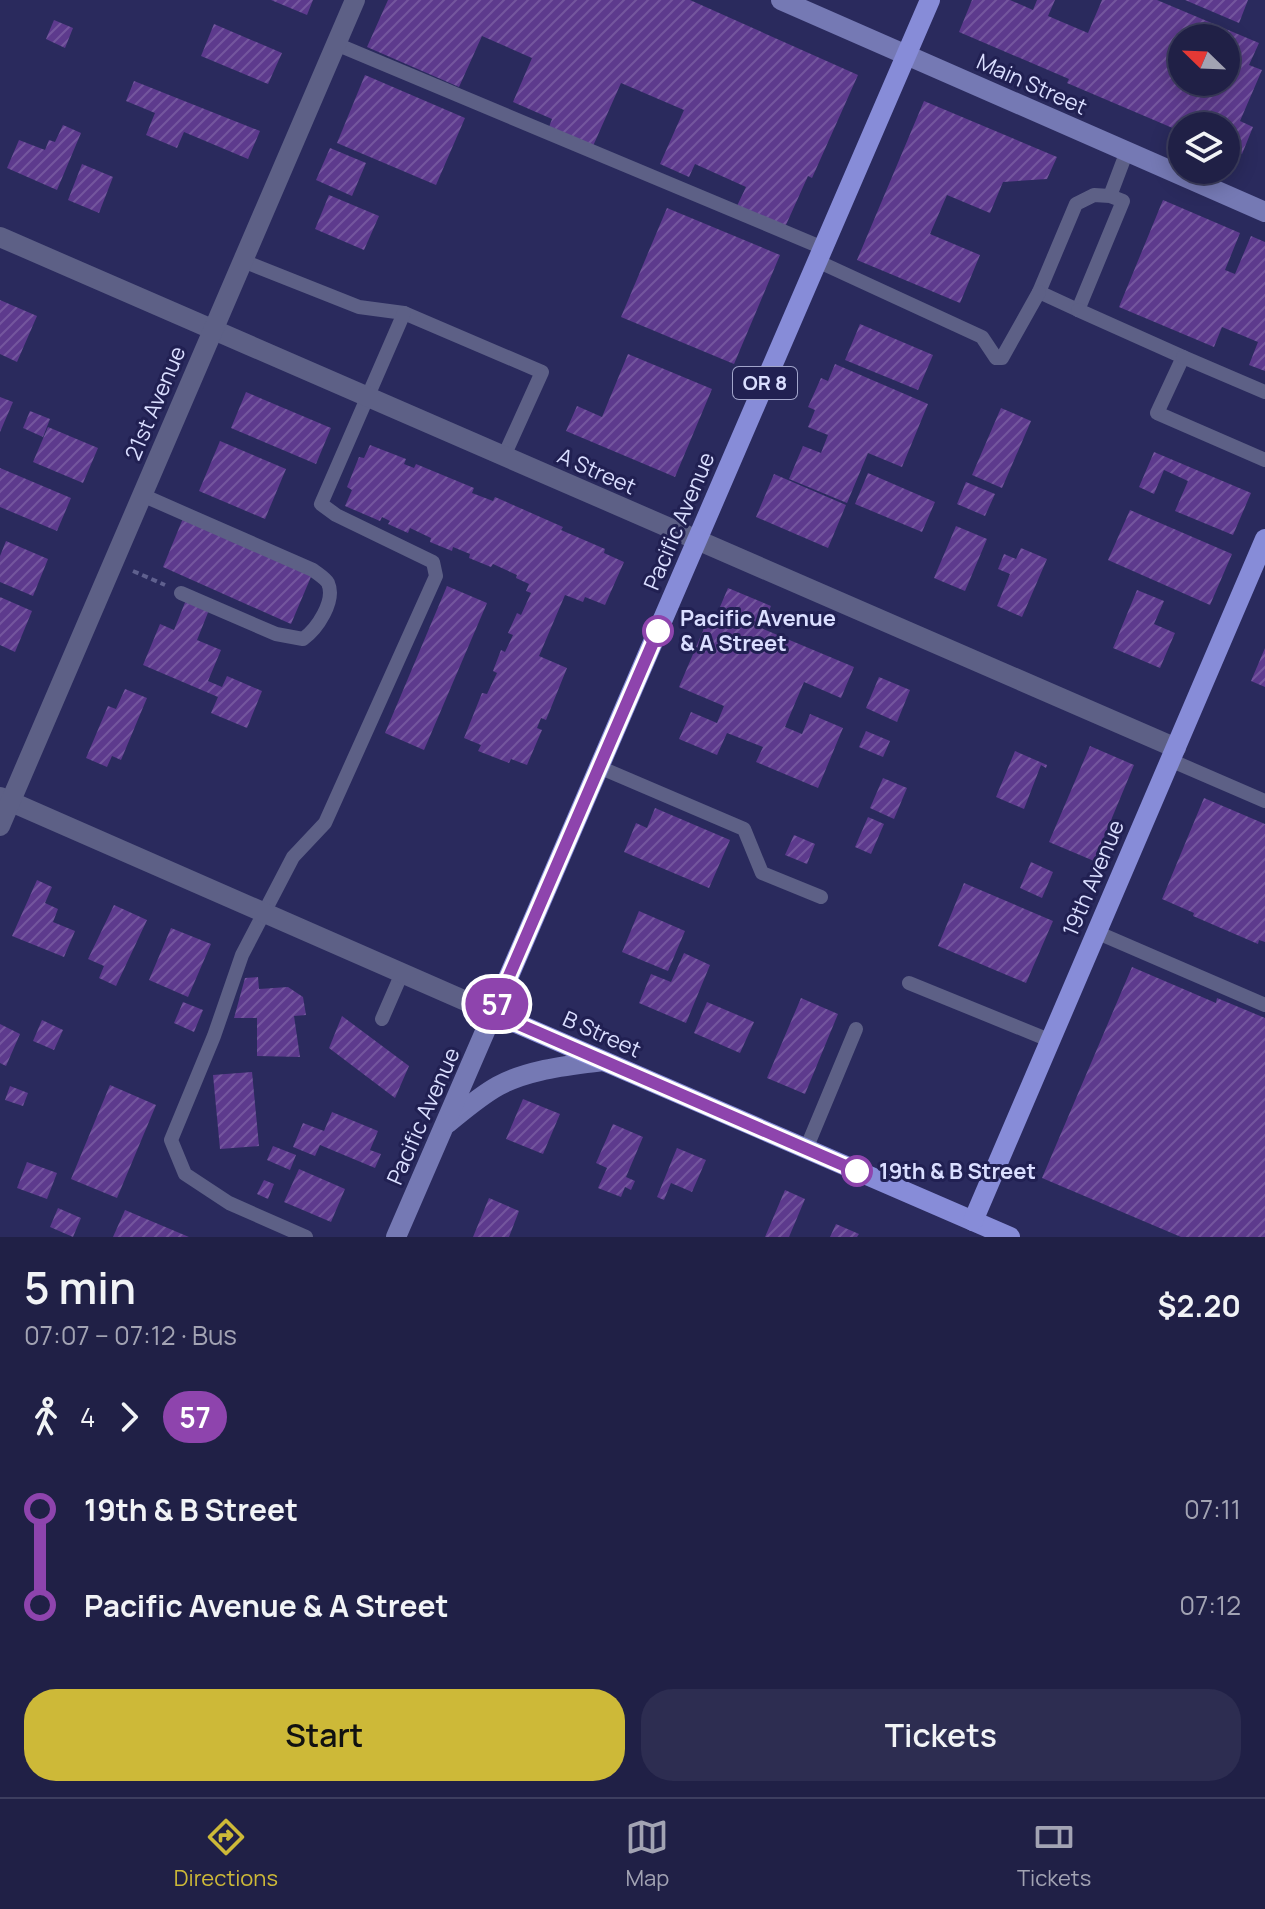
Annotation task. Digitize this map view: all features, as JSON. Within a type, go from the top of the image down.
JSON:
[{"type":"main road","name":"Pacific Avenue","points":[[493,1013],[930,0]]},
{"type":"main road","name":"19th Avenue","points":[[969,1229],[1265,539]]},
{"type":"main road","name":"B Street","points":[[493,1013],[806,1149],[969,1229],[1010,1237]]},
{"type":"street","name":"21st Avenue","points":[[0,826],[5,799],[113,562],[355,0]]},
{"type":"street","name":"Main Street","points":[[781,0],[1265,212]]},
{"type":"street","name":"A Street","points":[[0,237],[697,541],[1173,754]]},
{"type":"street","name":"B Street","points":[[5,799],[493,1013]]},
{"type":"street","name":"Pacific Avenue","points":[[396,1237],[493,1013]]},
{"type":"street","points":[[445,1126],[485,1094],[509,1080],[602,1061]]},
{"type":"lane","points":[[336,44],[820,255],[982,337],[996,358],[1002,358],[1039,292],[1076,204],[1094,195],[1110,196],[1123,201],[1078,310]]},
{"type":"lane","points":[[1110,196],[1127,151]]},
{"type":"lane","points":[[243,261],[359,307],[404,313],[542,372],[504,456]]},
{"type":"lane","points":[[1039,292],[1265,392]]},
{"type":"lane","points":[[306,1237],[229,1203],[185,1174],[171,1140],[214,1036],[242,955],[293,857],[325,823],[436,576],[433,562],[336,515],[321,504],[404,313]]},
{"type":"lane","points":[[1183,357],[1157,413],[1265,460]]},
{"type":"lane","points":[[142,495],[313,570],[327,581],[330,593],[320,621],[312,633],[303,639],[276,634],[181,593]]},
{"type":"lane","points":[[1173,754],[1265,801]]},
{"type":"lane","points":[[599,767],[744,829],[762,873],[821,897]]},
{"type":"lane","points":[[1096,932],[1265,1005]]},
{"type":"lane","points":[[382,1019],[402,973]]},
{"type":"lane","points":[[909,983],[1049,1040]]},
{"type":"lane","points":[[806,1149],[856,1029]]},
{"type":"path","points":[[113,562],[181,593]]},
{"type":"building","points":[[271,0],[313,0],[307,15]]},
{"type":"building","points":[[388,0],[690,0],[858,75],[812,178],[808,176],[785,227],[737,206],[746,187],[695,164],[689,177],[660,164],[684,110],[621,83],[593,146],[549,127],[552,119],[513,102],[532,58],[482,36],[459,87],[367,47]]},
{"type":"building","points":[[972,0],[1010,0],[1033,10],[1037,0],[1055,0],[1048,16],[1088,33],[1102,0],[1157,0],[1214,24],[1168,24],[1168,96],[1240,96],[1240,35],[1259,43],[1249,65],[1262,70],[1240,121],[1240,112],[1168,112],[1168,126],[1067,83],[1069,79],[959,32]]},
{"type":"building","points":[[1185,0],[1248,0],[1239,23]]},
{"type":"building","points":[[54,20],[73,28],[65,48],[46,39]]},
{"type":"building","points":[[214,24],[282,53],[268,84],[201,56]]},
{"type":"building","points":[[365,75],[465,118],[436,185],[337,143]]},
{"type":"building","points":[[134,81],[260,131],[248,159],[184,132],[177,148],[146,135],[155,113],[126,101]]},
{"type":"building","points":[[924,101],[1057,157],[1047,179],[1003,182],[990,213],[947,195],[930,234],[980,255],[960,303],[857,260]]},
{"type":"building","points":[[1240,121],[1253,127],[1240,153]]},
{"type":"building","points":[[63,125],[81,133],[57,190],[7,168],[19,140],[45,150],[49,140],[55,142]]},
{"type":"building","points":[[330,148],[366,163],[352,196],[316,180]]},
{"type":"building","points":[[82,164],[113,177],[99,213],[68,200]]},
{"type":"building","points":[[329,195],[379,216],[364,250],[315,229]]},
{"type":"building","points":[[1163,200],[1240,233],[1225,270],[1235,274],[1251,236],[1265,242],[1265,371],[1249,365],[1258,342],[1222,327],[1214,347],[1119,307]]},
{"type":"building","points":[[667,208],[780,255],[734,364],[621,317]]},
{"type":"building","points":[[0,300],[37,316],[17,362],[0,354]]},
{"type":"building","points":[[860,324],[933,355],[918,390],[845,360]]},
{"type":"building","points":[[628,354],[712,389],[675,477],[566,431],[577,406],[602,417]]},
{"type":"building","points":[[835,364],[928,404],[902,467],[868,453],[847,503],[789,479],[803,446],[821,453],[828,435],[808,427],[815,410],[808,407],[821,378],[828,381]]},
{"type":"building","points":[[246,392],[331,428],[316,464],[231,428]]},
{"type":"building","points":[[0,397],[13,402],[0,432]]},
{"type":"building","points":[[1001,408],[1031,421],[1002,488],[972,475]]},
{"type":"building","points":[[30,411],[50,419],[43,437],[23,428]]},
{"type":"building","points":[[48,427],[98,448],[83,483],[33,462]]},
{"type":"building","points":[[220,441],[286,469],[265,519],[199,491]]},
{"type":"building","points":[[370,445],[406,459],[404,464],[414,468],[416,464],[474,488],[472,493],[493,501],[495,497],[563,527],[561,530],[605,549],[604,553],[624,562],[605,605],[585,597],[583,602],[565,595],[539,656],[567,668],[546,720],[541,718],[537,728],[542,730],[527,765],[511,759],[509,763],[478,751],[481,745],[464,738],[482,693],[487,694],[497,673],[493,671],[501,650],[505,652],[513,635],[508,633],[517,613],[521,615],[531,593],[526,591],[529,584],[493,564],[491,567],[469,558],[470,554],[430,542],[431,538],[410,528],[408,533],[388,524],[390,521],[382,517],[380,521],[345,506],[352,490],[347,487],[359,457],[364,458]]},
{"type":"building","points":[[1154,452],[1251,493],[1233,535],[1175,511],[1188,481],[1164,470],[1154,494],[1139,487]]},
{"type":"building","points":[[0,468],[71,498],[57,531],[0,507]]},
{"type":"building","points":[[868,473],[935,502],[922,532],[855,504]]},
{"type":"building","points":[[774,474],[846,505],[828,548],[756,517]]},
{"type":"building","points":[[966,482],[995,494],[985,516],[957,504]]},
{"type":"building","points":[[1130,510],[1232,554],[1210,605],[1108,560]]},
{"type":"building","points":[[184,516],[313,572],[291,624],[163,567]]},
{"type":"building","points":[[956,526],[987,539],[965,591],[934,578]]},
{"type":"building","points":[[6,541],[48,559],[33,596],[0,582],[0,556]]},
{"type":"building","points":[[1021,548],[1047,559],[1022,617],[997,606],[1010,574],[998,569],[1004,554],[1016,559]]},
{"type":"building","points":[[447,586],[487,603],[424,750],[385,733]]},
{"type":"building","points":[[728,588],[771,606],[761,628],[854,667],[841,698],[804,682],[785,727],[802,734],[810,714],[843,728],[818,788],[756,762],[763,747],[727,733],[717,755],[679,739],[691,712],[717,723],[724,706],[679,687],[708,619],[714,621]]},
{"type":"building","points":[[1137,590],[1164,601],[1154,624],[1175,633],[1160,668],[1113,648]]},
{"type":"building","points":[[0,597],[32,611],[15,652],[0,645]]},
{"type":"building","points":[[186,600],[209,610],[197,640],[221,650],[208,681],[222,687],[227,676],[262,691],[247,728],[211,713],[218,697],[143,665],[160,624],[174,630]]},
{"type":"building","points":[[1265,648],[1265,687],[1251,681]]},
{"type":"building","points":[[879,677],[910,690],[897,722],[866,708]]},
{"type":"building","points":[[125,689],[147,698],[121,760],[112,756],[107,767],[86,758],[108,706],[116,709]]},
{"type":"building","points":[[866,731],[890,741],[883,757],[859,747]]},
{"type":"building","points":[[1090,746],[1134,765],[1094,861],[1049,842]]},
{"type":"building","points":[[1015,751],[1047,765],[1046,768],[1041,765],[1024,809],[996,797]]},
{"type":"building","points":[[883,778],[907,788],[894,819],[870,808]]},
{"type":"building","points":[[1204,798],[1265,824],[1265,942],[1259,940],[1258,944],[1162,899]]},
{"type":"building","points":[[655,808],[730,840],[709,888],[624,852],[636,823],[647,828]]},
{"type":"building","points":[[868,817],[884,824],[871,854],[855,847]]},
{"type":"building","points":[[794,835],[815,844],[807,864],[785,855]]},
{"type":"building","points":[[1031,862],[1053,872],[1042,898],[1020,888]]},
{"type":"building","points":[[37,880],[52,887],[45,903],[58,909],[53,922],[75,931],[64,957],[12,936]]},
{"type":"building","points":[[964,883],[1053,921],[1026,983],[938,946]]},
{"type":"building","points":[[114,905],[147,920],[116,986],[99,978],[104,966],[88,959]]},
{"type":"building","points":[[639,911],[685,931],[668,971],[622,952]]},
{"type":"building","points":[[171,928],[211,944],[188,997],[149,980]]},
{"type":"building","points":[[684,953],[710,965],[686,1023],[639,1003],[651,974],[671,982]]},
{"type":"building","points":[[1132,967],[1216,1003],[1217,998],[1265,1018],[1265,1237],[1181,1237],[1042,1178]]},
{"type":"building","points":[[258,977],[259,989],[288,987],[303,997],[306,1015],[294,1016],[300,1057],[257,1056],[257,1018],[234,1018],[245,978]]},
{"type":"building","points":[[801,998],[838,1014],[805,1094],[767,1078]]},
{"type":"building","points":[[183,1002],[203,1010],[194,1032],[174,1023]]},
{"type":"building","points":[[707,1002],[754,1022],[740,1053],[694,1033]]},
{"type":"building","points":[[342,1016],[409,1066],[395,1098],[329,1048]]},
{"type":"building","points":[[42,1020],[63,1030],[54,1050],[33,1041]]},
{"type":"building","points":[[0,1024],[20,1034],[6,1066],[0,1063]]},
{"type":"building","points":[[252,1072],[259,1146],[220,1149],[213,1075]]},
{"type":"building","points":[[110,1085],[156,1105],[117,1198],[71,1179]]},
{"type":"building","points":[[10,1086],[28,1093],[23,1106],[5,1100]]},
{"type":"building","points":[[523,1099],[560,1114],[543,1154],[506,1139]]},
{"type":"building","points":[[332,1112],[378,1131],[370,1150],[381,1154],[375,1168],[320,1145],[315,1156],[293,1147],[303,1123],[324,1131]]},
{"type":"building","points":[[613,1124],[643,1137],[626,1177],[635,1181],[631,1190],[625,1187],[621,1197],[598,1188],[607,1168],[596,1163]]},
{"type":"building","points":[[273,1146],[296,1155],[290,1170],[267,1160]]},
{"type":"building","points":[[677,1148],[706,1160],[692,1192],[671,1183],[664,1200],[657,1197]]},
{"type":"building","points":[[27,1162],[57,1173],[47,1199],[17,1188]]},
{"type":"building","points":[[299,1169],[345,1189],[331,1222],[284,1202]]},
{"type":"building","points":[[264,1180],[274,1184],[268,1199],[257,1194]]},
{"type":"building","points":[[785,1190],[805,1199],[789,1237],[765,1237]]},
{"type":"building","points":[[489,1198],[519,1211],[509,1237],[473,1237]]},
{"type":"building","points":[[58,1208],[81,1218],[73,1237],[50,1227]]},
{"type":"building","points":[[125,1210],[189,1237],[113,1237]]},
{"type":"building","points":[[836,1224],[859,1234],[857,1237],[830,1237]]},
{"type":"bus line","name":"57","points":[[658,631],[493,1013],[857,1171]]},
{"type":"place","name":"Pacific Avenue & A Street","points":[[658,631]]},
{"type":"place","name":"19th & B Street","points":[[857,1171]]}]
